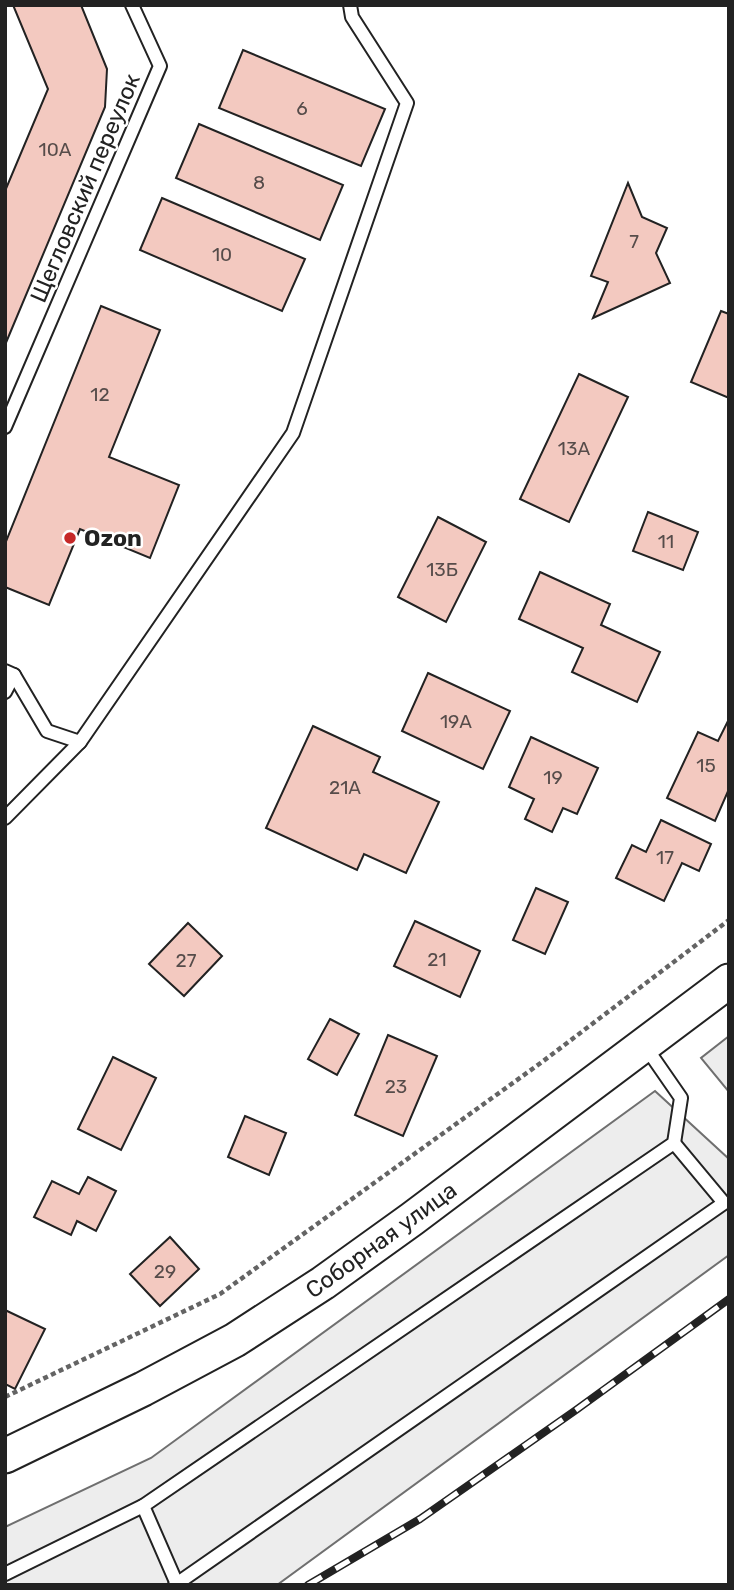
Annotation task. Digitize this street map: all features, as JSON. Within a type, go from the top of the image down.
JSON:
[{"type":"street","name":"Соборная улица","points":[[5,1455],[143,1389],[246,1333],[323,1283],[729,981]]},
{"type":"lane","name":"Щегловский переулок","points":[[5,427],[160,66],[132,5]]},
{"type":"lane","points":[[5,818],[80,742],[293,433],[407,103],[352,17],[350,5]]},
{"type":"lane","points":[[10,673],[47,731],[80,742]]},
{"type":"lane","points":[[5,692],[10,673]]},
{"type":"lane","points":[[5,1574],[143,1506],[674,1143],[681,1098],[644,1045]]},
{"type":"lane","points":[[143,1506],[176,1584],[724,1203],[674,1143]]},
{"type":"path","points":[[5,1397],[220,1294],[542,1062],[729,920]]},
{"type":"shaded area","points":[[729,1036],[729,1092],[701,1058]]},
{"type":"shaded area","points":[[655,1091],[729,1159],[729,1255],[277,1585],[5,1585],[5,1527],[151,1458]]},
{"type":"building","points":[[13,5],[81,5],[107,69],[105,107],[5,345],[5,191],[48,89]]},
{"type":"building","points":[[243,50],[385,109],[361,166],[219,108]]},
{"type":"building","points":[[199,124],[343,185],[320,240],[176,178]]},
{"type":"building","points":[[628,183],[642,217],[667,228],[656,253],[670,283],[593,318],[608,282],[591,276]]},
{"type":"building","points":[[162,198],[305,259],[282,311],[140,250]]},
{"type":"building","points":[[101,306],[160,330],[109,457],[179,485],[150,558],[80,529],[49,605],[5,587],[5,544]]},
{"type":"building","points":[[721,311],[729,314],[729,398],[691,382]]},
{"type":"building","points":[[579,374],[628,397],[569,522],[520,499]]},
{"type":"building","points":[[648,512],[698,532],[683,570],[633,551]]},
{"type":"building","points":[[438,517],[486,542],[446,622],[398,597]]},
{"type":"building","points":[[540,572],[610,604],[601,625],[660,652],[637,702],[572,672],[583,648],[519,619]]},
{"type":"building","points":[[428,673],[510,711],[483,769],[402,731]]},
{"type":"building","points":[[729,719],[729,789],[715,821],[667,798],[698,732],[718,741]]},
{"type":"building","points":[[313,726],[380,757],[373,772],[439,802],[406,873],[364,854],[357,870],[266,828]]},
{"type":"building","points":[[531,737],[598,768],[577,814],[563,808],[552,832],[525,819],[534,799],[509,787]]},
{"type":"building","points":[[661,820],[711,844],[699,871],[682,863],[664,901],[616,878],[632,845],[646,852]]},
{"type":"building","points":[[536,888],[568,902],[545,954],[513,940]]},
{"type":"building","points":[[415,921],[480,951],[460,997],[394,966]]},
{"type":"building","points":[[188,923],[222,956],[184,996],[149,964]]},
{"type":"building","points":[[330,1019],[359,1034],[337,1075],[308,1059]]},
{"type":"building","points":[[388,1035],[437,1056],[403,1136],[355,1115]]},
{"type":"building","points":[[113,1057],[156,1078],[121,1150],[78,1129]]},
{"type":"building","points":[[245,1116],[286,1133],[269,1175],[228,1157]]},
{"type":"building","points":[[88,1177],[116,1191],[96,1231],[77,1221],[71,1235],[34,1217],[52,1181],[79,1194]]},
{"type":"building","points":[[170,1237],[199,1269],[160,1306],[130,1274]]},
{"type":"building","points":[[5,1310],[45,1329],[15,1389],[5,1384]]},
{"type":"railway","points":[[308,1585],[420,1519],[729,1299]]},
{"type":"place","name":"Ozon","points":[[70,538]]}]
